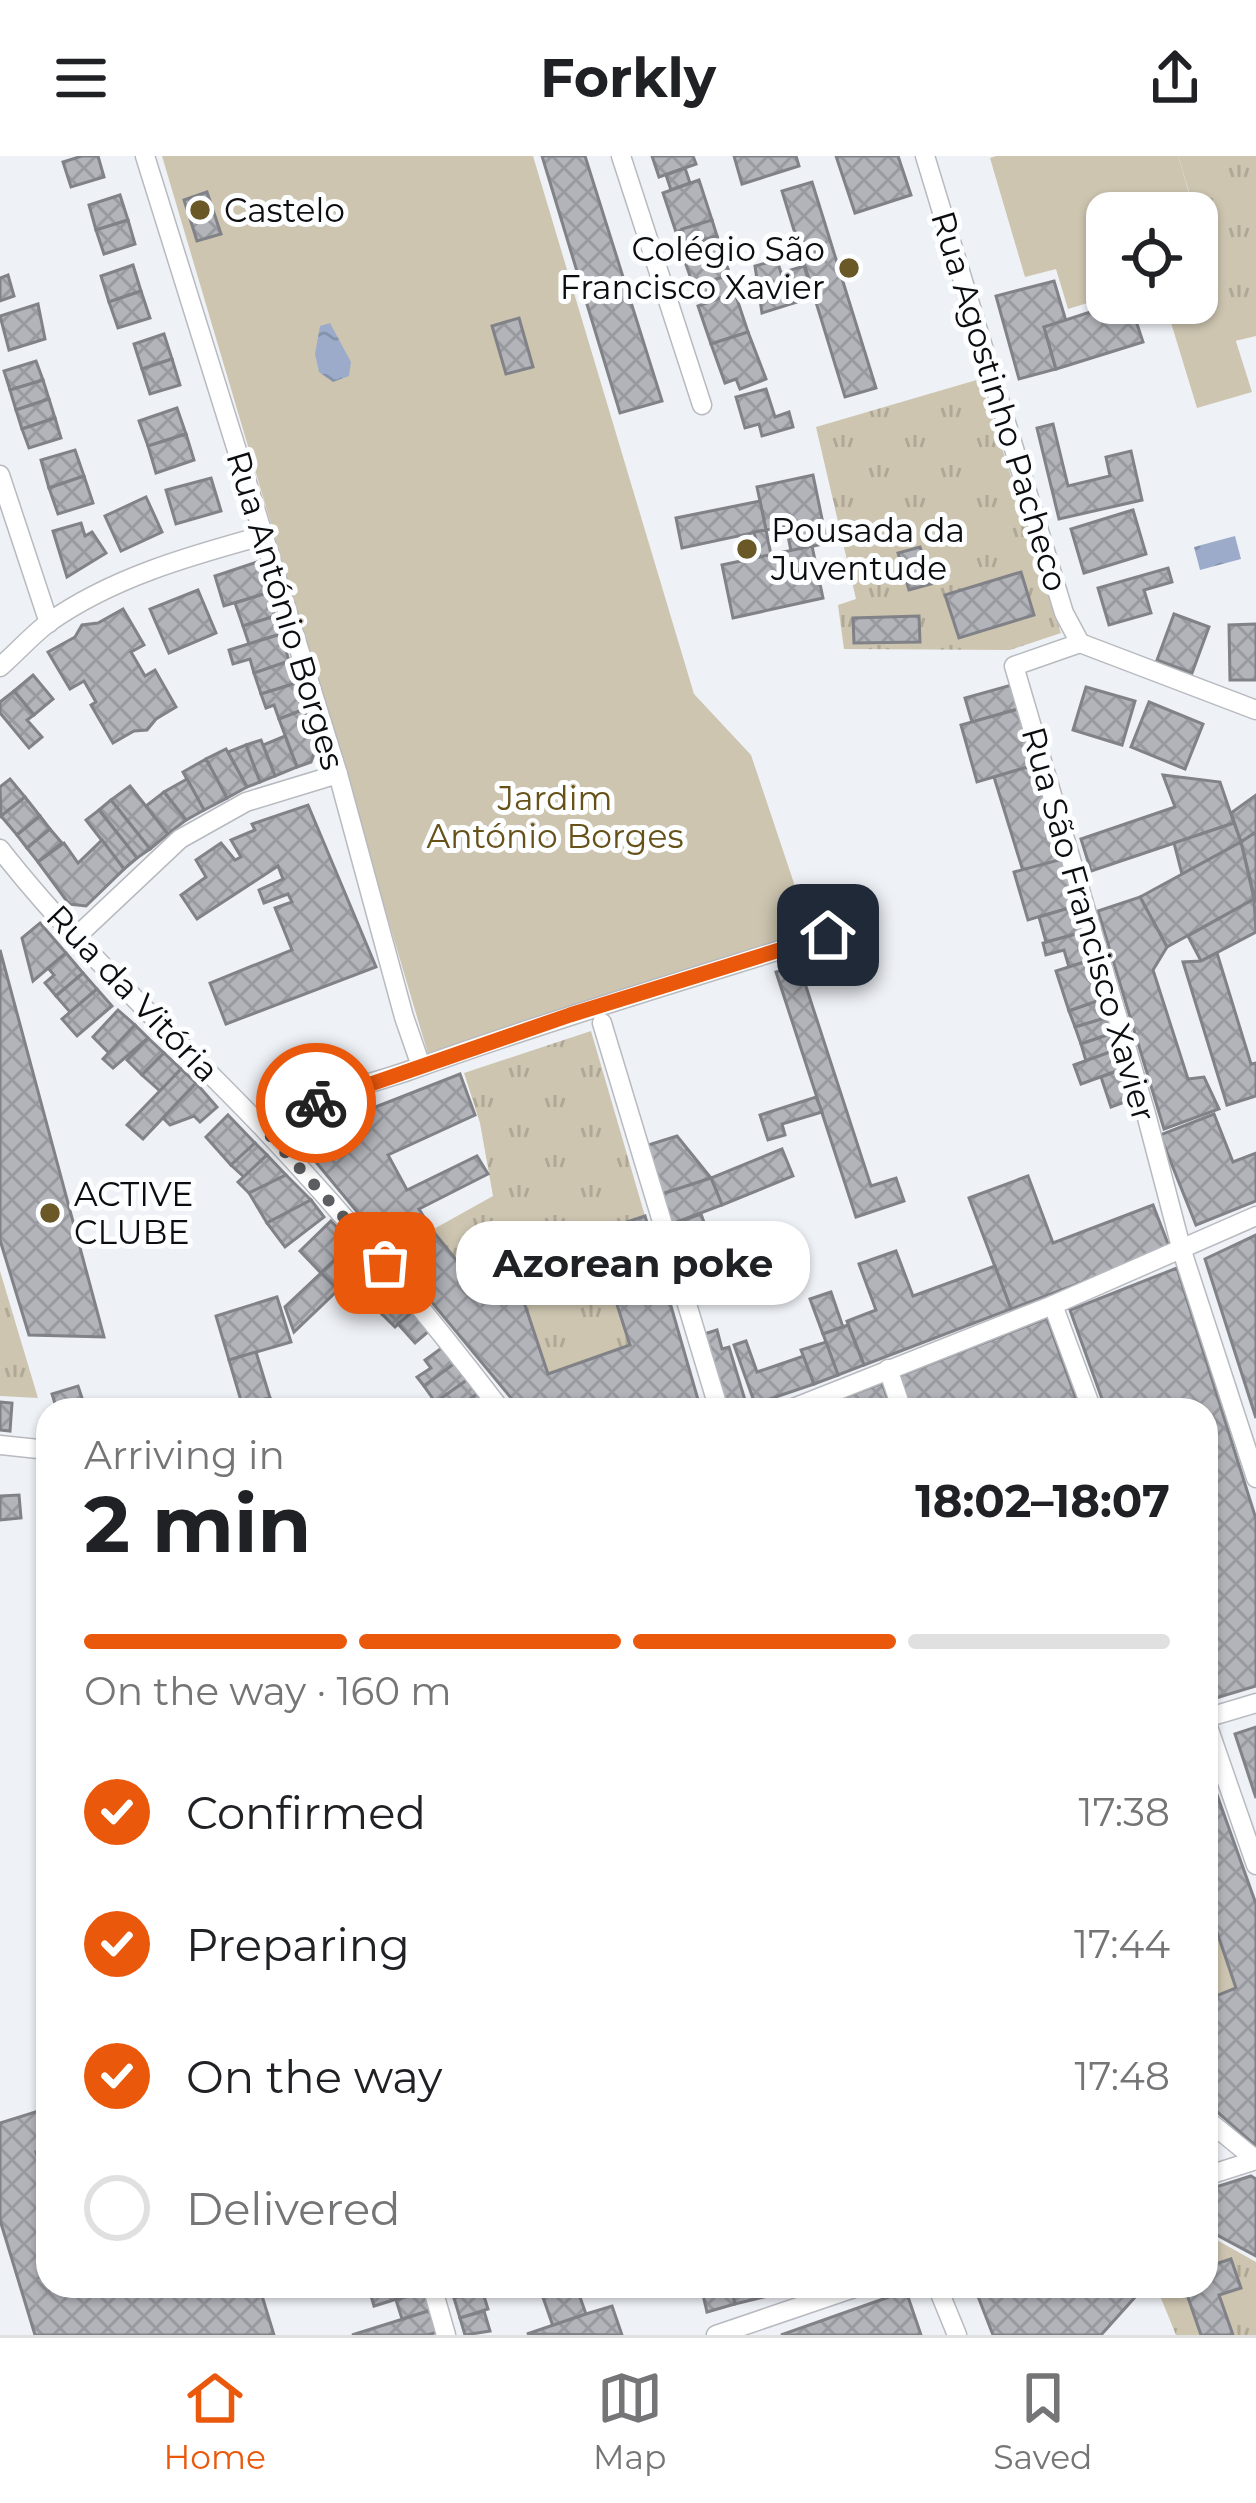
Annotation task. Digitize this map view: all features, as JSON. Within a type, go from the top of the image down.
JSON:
[{"type":"street","name":"Rua António Borges","points":[[145,156],[338,774],[404,1017],[422,1066]]},
{"type":"street","points":[[621,156],[702,405]]},
{"type":"street","name":"Rua Agostinho Pacheco","points":[[925,156],[1064,613],[1080,644]]},
{"type":"street","points":[[0,475],[49,623]]},
{"type":"street","points":[[0,667],[49,623],[116,585],[187,556],[262,536]]},
{"type":"street","points":[[1080,644],[1256,710]]},
{"type":"street","name":"Rua São Francisco Xavier","points":[[1080,644],[1014,666],[1182,1251],[1256,1478]]},
{"type":"street","points":[[76,937],[180,839],[246,802],[338,774]]},
{"type":"street","name":"Rua da Vitória","points":[[0,849],[76,937],[266,1131],[412,1292],[491,1398]]},
{"type":"street","points":[[266,1131],[297,1110],[422,1066],[828,935]]},
{"type":"street","points":[[602,1023],[714,1398]]},
{"type":"street","points":[[817,1398],[1054,1305],[1256,1216]]},
{"type":"street","points":[[1054,1305],[1088,1398]]},
{"type":"street","points":[[888,1369],[898,1398]]},
{"type":"street","points":[[0,1445],[36,1449]]},
{"type":"street","points":[[1218,1716],[1256,1703]]},
{"type":"street","points":[[1218,1755],[1256,1865]]},
{"type":"street","points":[[1218,2129],[1256,2160]]},
{"type":"street","points":[[1218,2172],[1256,2160]]},
{"type":"street","points":[[435,2298],[446,2335]]},
{"type":"street","points":[[716,2335],[825,2298]]},
{"type":"street","points":[[942,2298],[957,2335]]},
{"type":"green space","name":"Jardim António Borges","points":[[162,156],[533,156],[694,694],[751,755],[811,934],[428,1054]]},
{"type":"green space","points":[[1178,156],[1256,156],[1256,336],[1235,341],[1218,286],[1218,192],[1189,192]]},
{"type":"green space","points":[[1178,156],[1189,192],[1086,192],[1086,303],[1068,309],[1056,269],[1025,277],[990,158]]},
{"type":"green space","points":[[1218,284],[1252,392],[1197,408],[1171,324],[1218,324]]},
{"type":"green space","points":[[980,379],[1061,633],[1010,650],[844,649],[838,605],[856,599],[816,427]]},
{"type":"green space","points":[[591,1031],[645,1216],[594,1233],[630,1345],[548,1374],[521,1294],[491,1303],[432,1230],[493,1196],[480,1123],[464,1073]]},
{"type":"green space","points":[[0,1271],[38,1398],[0,1396]]},
{"type":"green space","points":[[1218,1935],[1236,1988],[1218,1995]]},
{"type":"green space","points":[[1218,2241],[1256,2262],[1256,2335],[1176,2335],[1161,2298],[1218,2298]]},
{"type":"water","points":[[330,323],[351,362],[349,376],[333,382],[319,372],[315,354],[320,326]]},
{"type":"water","points":[[1235,536],[1241,559],[1200,570],[1194,547]]},
{"type":"building","points":[[98,156],[104,177],[71,187],[63,162]]},
{"type":"building","points":[[542,156],[585,156],[662,401],[620,413]]},
{"type":"building","points":[[652,156],[693,156],[696,164],[659,177]]},
{"type":"building","points":[[734,156],[796,156],[799,166],[742,184]]},
{"type":"building","points":[[836,156],[898,156],[911,195],[855,213]]},
{"type":"building","points":[[685,168],[690,183],[671,190],[666,175]]},
{"type":"building","points":[[699,180],[712,220],[676,232],[663,193]]},
{"type":"building","points":[[812,182],[876,388],[845,397],[782,191]]},
{"type":"building","name":"Castelo","points":[[207,192],[221,234],[197,241],[184,200]]},
{"type":"building","points":[[120,195],[128,220],[96,230],[89,205]]},
{"type":"building","points":[[128,220],[135,244],[104,254],[96,230]]},
{"type":"building","points":[[712,220],[717,236],[687,245],[682,229]]},
{"type":"building","points":[[717,236],[730,275],[694,287],[680,248]]},
{"type":"building","points":[[777,260],[781,273],[804,266],[809,282],[792,287],[797,302],[762,313],[755,266]]},
{"type":"building","points":[[133,265],[141,291],[109,302],[101,276]]},
{"type":"building","points":[[8,275],[14,296],[0,301],[0,278]]},
{"type":"building","points":[[730,275],[735,293],[705,303],[699,284]]},
{"type":"building","points":[[1054,281],[1066,321],[1044,327],[1056,369],[1019,379],[996,296]]},
{"type":"building","points":[[141,291],[150,318],[118,328],[109,302]]},
{"type":"building","points":[[735,293],[748,332],[711,344],[698,306]]},
{"type":"building","points":[[38,304],[45,339],[9,350],[0,316]]},
{"type":"building","points":[[1086,313],[1086,324],[1137,324],[1143,342],[1056,369],[1044,327]]},
{"type":"building","points":[[519,318],[533,367],[506,374],[492,326]]},
{"type":"building","points":[[748,332],[766,379],[740,389],[736,379],[725,383],[711,344]]},
{"type":"building","points":[[164,334],[172,359],[142,369],[134,344]]},
{"type":"building","points":[[172,359],[180,385],[150,394],[142,369]]},
{"type":"building","points":[[36,361],[43,380],[10,390],[4,371]]},
{"type":"building","points":[[43,380],[49,399],[16,410],[10,390]]},
{"type":"building","points":[[766,389],[775,417],[789,412],[793,427],[762,436],[759,424],[745,428],[736,397]]},
{"type":"building","points":[[49,399],[55,418],[22,429],[16,410]]},
{"type":"building","points":[[177,408],[186,434],[148,446],[139,421]]},
{"type":"building","points":[[55,418],[61,438],[29,448],[22,429]]},
{"type":"building","points":[[1053,424],[1068,486],[1110,476],[1106,457],[1131,451],[1142,500],[1059,519],[1037,428]]},
{"type":"building","points":[[186,434],[194,460],[156,473],[148,446]]},
{"type":"building","points":[[75,450],[84,476],[49,488],[41,460]]},
{"type":"building","points":[[813,475],[827,543],[791,551],[786,526],[766,530],[757,487]]},
{"type":"building","points":[[84,476],[93,503],[58,514],[49,488]]},
{"type":"building","points":[[211,478],[221,511],[176,524],[166,490]]},
{"type":"building","points":[[146,497],[162,532],[121,551],[105,516]]},
{"type":"building","points":[[760,501],[766,530],[682,548],[676,518]]},
{"type":"building","points":[[1133,510],[1146,554],[1084,573],[1071,529]]},
{"type":"building","points":[[81,523],[85,536],[92,532],[106,553],[67,577],[53,531]]},
{"type":"building","points":[[766,530],[771,555],[760,557],[754,532]]},
{"type":"building","points":[[812,546],[823,598],[733,618],[722,565]]},
{"type":"building","points":[[920,547],[931,584],[909,590],[898,553]]},
{"type":"building","points":[[257,562],[267,593],[224,606],[215,576]]},
{"type":"building","points":[[1168,568],[1172,582],[1144,590],[1151,613],[1109,625],[1098,588]]},
{"type":"building","points":[[1021,572],[1034,615],[959,638],[945,595]]},
{"type":"building","points":[[198,590],[216,633],[169,653],[150,609]]},
{"type":"building","points":[[267,593],[275,616],[243,626],[235,603]]},
{"type":"building","points":[[123,609],[144,645],[131,652],[145,676],[155,670],[176,707],[147,730],[134,731],[113,743],[91,705],[96,702],[84,681],[70,689],[48,652],[75,637],[82,625],[98,623]]},
{"type":"building","points":[[1174,614],[1209,627],[1192,673],[1157,660]]},
{"type":"building","points":[[275,616],[281,634],[249,644],[243,626]]},
{"type":"building","points":[[919,616],[920,642],[854,643],[853,618]]},
{"type":"building","points":[[1256,624],[1256,680],[1230,680],[1229,625]]},
{"type":"building","points":[[281,634],[289,661],[254,673],[250,659],[233,664],[229,650]]},
{"type":"building","points":[[289,661],[296,683],[261,694],[254,673]]},
{"type":"building","points":[[33,675],[53,699],[34,715],[14,691]]},
{"type":"building","points":[[296,683],[305,709],[279,719],[274,705],[266,708],[261,694]]},
{"type":"building","points":[[1015,684],[1022,708],[972,722],[965,698]]},
{"type":"building","points":[[1086,687],[1135,701],[1122,745],[1073,730]]},
{"type":"building","points":[[14,691],[34,715],[27,720],[42,737],[29,748],[0,713],[0,702]]},
{"type":"building","points":[[1149,702],[1203,724],[1185,769],[1131,747]]},
{"type":"building","points":[[1022,708],[1038,764],[977,782],[961,725]]},
{"type":"building","points":[[305,709],[318,743],[311,762],[297,767],[279,719]]},
{"type":"building","points":[[285,736],[297,767],[275,776],[263,745]]},
{"type":"building","points":[[261,740],[275,776],[260,782],[246,745]]},
{"type":"building","points":[[246,745],[260,782],[247,787],[228,752]]},
{"type":"building","points":[[226,749],[247,787],[227,798],[206,759]]},
{"type":"building","points":[[206,759],[227,798],[204,810],[183,772]]},
{"type":"building","points":[[1038,764],[1066,858],[1023,871],[994,777]]},
{"type":"building","points":[[1163,775],[1220,782],[1234,823],[1091,871],[1081,839],[1175,807]]},
{"type":"building","points":[[10,779],[25,797],[1,816],[0,787]]},
{"type":"building","points":[[187,779],[204,810],[186,820],[164,792]]},
{"type":"building","points":[[130,786],[168,834],[150,849],[111,800]]},
{"type":"building","points":[[164,792],[186,820],[168,834],[146,806]]},
{"type":"building","points":[[1256,795],[1256,832],[1241,842],[1231,813]]},
{"type":"building","points":[[25,797],[40,816],[17,835],[1,816]]},
{"type":"building","points":[[111,800],[150,849],[137,858],[99,810]]},
{"type":"building","points":[[308,805],[376,967],[226,1024],[210,983],[292,950],[275,908],[292,902],[288,894],[264,903],[259,890],[283,879],[278,866],[197,919],[181,895],[206,877],[196,860],[221,843],[235,860],[241,857],[231,840],[255,830],[252,824]]},
{"type":"building","points":[[99,810],[137,858],[124,869],[86,820]]},
{"type":"building","points":[[40,816],[50,829],[27,848],[17,835]]},
{"type":"building","points":[[1234,823],[1241,842],[1182,874],[1174,843]]},
{"type":"building","points":[[50,829],[62,843],[38,862],[27,848]]},
{"type":"building","points":[[1256,832],[1256,903],[1241,842]]},
{"type":"building","points":[[102,840],[124,869],[86,906],[69,904],[38,862],[64,843],[78,863]]},
{"type":"building","points":[[1241,842],[1254,899],[1167,947],[1140,897]]},
{"type":"building","points":[[1066,858],[1079,905],[1028,920],[1014,872]]},
{"type":"building","points":[[1140,897],[1167,947],[1153,970],[1188,1079],[1204,1077],[1219,1109],[1164,1129],[1098,911]]},
{"type":"building","points":[[1254,899],[1256,932],[1201,961],[1188,936]]},
{"type":"building","points":[[1079,905],[1087,931],[1046,942],[1039,917]]},
{"type":"building","points":[[40,923],[66,953],[33,981],[22,938]]},
{"type":"building","points":[[1087,931],[1094,959],[1069,967],[1064,950],[1046,955],[1043,943]]},
{"type":"building","points":[[0,950],[104,1337],[29,1335],[0,1240]]},
{"type":"building","points":[[66,953],[83,973],[56,996],[45,983],[54,975],[48,968]]},
{"type":"building","points":[[1217,953],[1251,1064],[1256,1063],[1256,1096],[1227,1105],[1183,962],[1201,961]]},
{"type":"building","points":[[1094,959],[1106,998],[1069,1011],[1056,971]]},
{"type":"building","points":[[799,965],[871,1186],[896,1178],[904,1201],[856,1217],[776,972]]},
{"type":"building","points":[[83,973],[97,989],[70,1012],[56,996]]},
{"type":"building","points":[[97,989],[112,1006],[77,1036],[62,1019]]},
{"type":"building","points":[[1106,998],[1112,1016],[1075,1027],[1069,1011]]},
{"type":"building","points":[[118,1010],[135,1025],[109,1053],[93,1037]]},
{"type":"building","points":[[1112,1016],[1113,1033],[1081,1044],[1075,1027]]},
{"type":"building","points":[[135,1025],[148,1038],[113,1068],[103,1059]]},
{"type":"building","points":[[1113,1033],[1119,1049],[1086,1061],[1081,1044]]},
{"type":"building","points":[[148,1038],[164,1053],[142,1075],[127,1060]]},
{"type":"building","points":[[1121,1048],[1128,1067],[1081,1084],[1074,1065]]},
{"type":"building","points":[[164,1053],[181,1069],[160,1091],[142,1075]]},
{"type":"building","points":[[1128,1067],[1138,1097],[1111,1107],[1101,1077]]},
{"type":"building","points":[[181,1069],[196,1083],[143,1139],[127,1125]]},
{"type":"building","points":[[460,1074],[475,1115],[388,1155],[407,1190],[477,1156],[488,1174],[419,1209],[432,1230],[491,1303],[521,1293],[548,1374],[630,1345],[594,1233],[645,1216],[698,1398],[511,1398],[296,1138]]},
{"type":"building","points":[[196,1083],[217,1107],[200,1122],[194,1116],[170,1125],[163,1118]]},
{"type":"building","points":[[816,1097],[822,1112],[782,1124],[785,1135],[768,1140],[760,1115]]},
{"type":"building","points":[[1214,1114],[1233,1162],[1256,1153],[1256,1201],[1196,1225],[1160,1135]]},
{"type":"building","points":[[228,1115],[255,1143],[231,1165],[206,1137]]},
{"type":"building","points":[[677,1136],[711,1178],[659,1195],[645,1146]]},
{"type":"building","points":[[255,1143],[267,1155],[244,1177],[231,1165]]},
{"type":"building","points":[[782,1149],[793,1176],[722,1205],[711,1178]]},
{"type":"building","points":[[267,1155],[286,1175],[249,1193],[238,1182]]},
{"type":"building","points":[[286,1175],[311,1200],[267,1223],[249,1193]]},
{"type":"building","points":[[1028,1176],[1053,1243],[1153,1205],[1170,1249],[1011,1309],[969,1198]]},
{"type":"building","points":[[711,1178],[722,1205],[669,1225],[659,1195]]},
{"type":"building","points":[[311,1200],[324,1217],[285,1247],[267,1223]]},
{"type":"building","points":[[701,1214],[706,1228],[673,1241],[669,1225]]},
{"type":"building","points":[[331,1221],[352,1243],[321,1273],[300,1251]]},
{"type":"building","points":[[694,1233],[702,1255],[681,1263],[673,1241]]},
{"type":"building","points":[[1256,1235],[1256,1418],[1205,1259]]},
{"type":"building","points":[[352,1243],[369,1260],[338,1290],[321,1273]]},
{"type":"building","points":[[896,1251],[913,1296],[995,1266],[1011,1309],[864,1365],[847,1321],[876,1310],[859,1264]]},
{"type":"building","points":[[374,1267],[388,1282],[379,1291],[365,1275]]},
{"type":"building","points":[[1177,1268],[1218,1398],[1102,1398],[1070,1310]]},
{"type":"building","points":[[321,1273],[338,1290],[294,1332],[285,1307]]},
{"type":"building","points":[[388,1282],[401,1297],[382,1314],[374,1304],[384,1296],[379,1291]]},
{"type":"building","points":[[831,1292],[843,1327],[823,1334],[810,1299]]},
{"type":"building","points":[[277,1297],[291,1342],[229,1360],[216,1316]]},
{"type":"building","points":[[401,1297],[413,1311],[395,1327],[382,1314]]},
{"type":"building","points":[[413,1311],[430,1330],[415,1343],[398,1324]]},
{"type":"building","points":[[1047,1318],[1076,1398],[907,1398],[899,1376]]},
{"type":"building","points":[[848,1325],[864,1365],[838,1375],[823,1334]]},
{"type":"building","points":[[717,1330],[722,1349],[729,1347],[744,1398],[723,1398],[704,1334]]},
{"type":"building","points":[[746,1341],[757,1372],[804,1356],[814,1384],[773,1398],[753,1398],[734,1345]]},
{"type":"building","points":[[826,1342],[838,1375],[814,1384],[801,1350]]},
{"type":"building","points":[[443,1347],[455,1363],[424,1386],[417,1377],[431,1368],[425,1360]]},
{"type":"building","points":[[256,1352],[270,1398],[240,1398],[229,1360]]},
{"type":"building","points":[[455,1363],[467,1380],[443,1398],[432,1398],[424,1386]]},
{"type":"building","points":[[467,1380],[477,1394],[472,1398],[441,1398]]},
{"type":"building","points":[[882,1383],[888,1398],[843,1398]]},
{"type":"building","points":[[78,1386],[82,1398],[53,1398],[52,1394]]},
{"type":"building","points":[[1218,1398],[1256,1519],[1256,1686],[1218,1697]]},
{"type":"building","points":[[0,1402],[12,1403],[10,1431],[0,1430]]},
{"type":"building","points":[[19,1495],[21,1518],[0,1520],[0,1496]]},
{"type":"building","points":[[1256,1727],[1256,1798],[1235,1734]]},
{"type":"building","points":[[1218,1798],[1256,1904],[1256,2146],[1218,2113],[1218,1995],[1236,1988],[1218,1935]]},
{"type":"building","points":[[36,2112],[36,2298],[263,2298],[274,2335],[35,2335],[0,2220],[0,2123]]},
{"type":"building","points":[[1251,2176],[1256,2179],[1256,2256],[1218,2235],[1218,2186]]},
{"type":"building","points":[[1231,2259],[1241,2288],[1219,2295],[1233,2335],[1201,2335],[1188,2298],[1218,2298],[1218,2263]]},
{"type":"building","points":[[372,2298],[400,2298],[374,2306]]},
{"type":"building","points":[[432,2298],[435,2309],[402,2319],[396,2300]]},
{"type":"building","points":[[454,2298],[485,2298],[488,2309],[460,2318]]},
{"type":"building","points":[[543,2298],[580,2298],[586,2314],[553,2326]]},
{"type":"building","points":[[704,2298],[734,2298],[735,2304],[707,2312]]},
{"type":"building","points":[[886,2298],[908,2298],[921,2335],[781,2335]]},
{"type":"building","points":[[979,2298],[1134,2298],[1101,2335],[993,2335]]},
{"type":"building","points":[[612,2306],[622,2335],[527,2334],[586,2314]]},
{"type":"building","points":[[435,2309],[442,2331],[352,2335]]},
{"type":"building","points":[[484,2311],[490,2331],[465,2335],[460,2318]]},
{"type":"way so far","points":[[316,1103],[266,1131],[385,1263]]},
{"type":"place","name":"Castelo","points":[[200,210]]},
{"type":"place","name":"Colégio São Francisco Xavier","points":[[849,268]]},
{"type":"place","name":"Pousada da Juventude","points":[[747,549]]},
{"type":"place","name":"ACTIVE CLUBE","points":[[50,1213]]},
{"type":"place","name":"Azorean poke","points":[[385,1263]]},
{"type":"route","points":[[316,1103],[570,1015],[828,935]]}]
